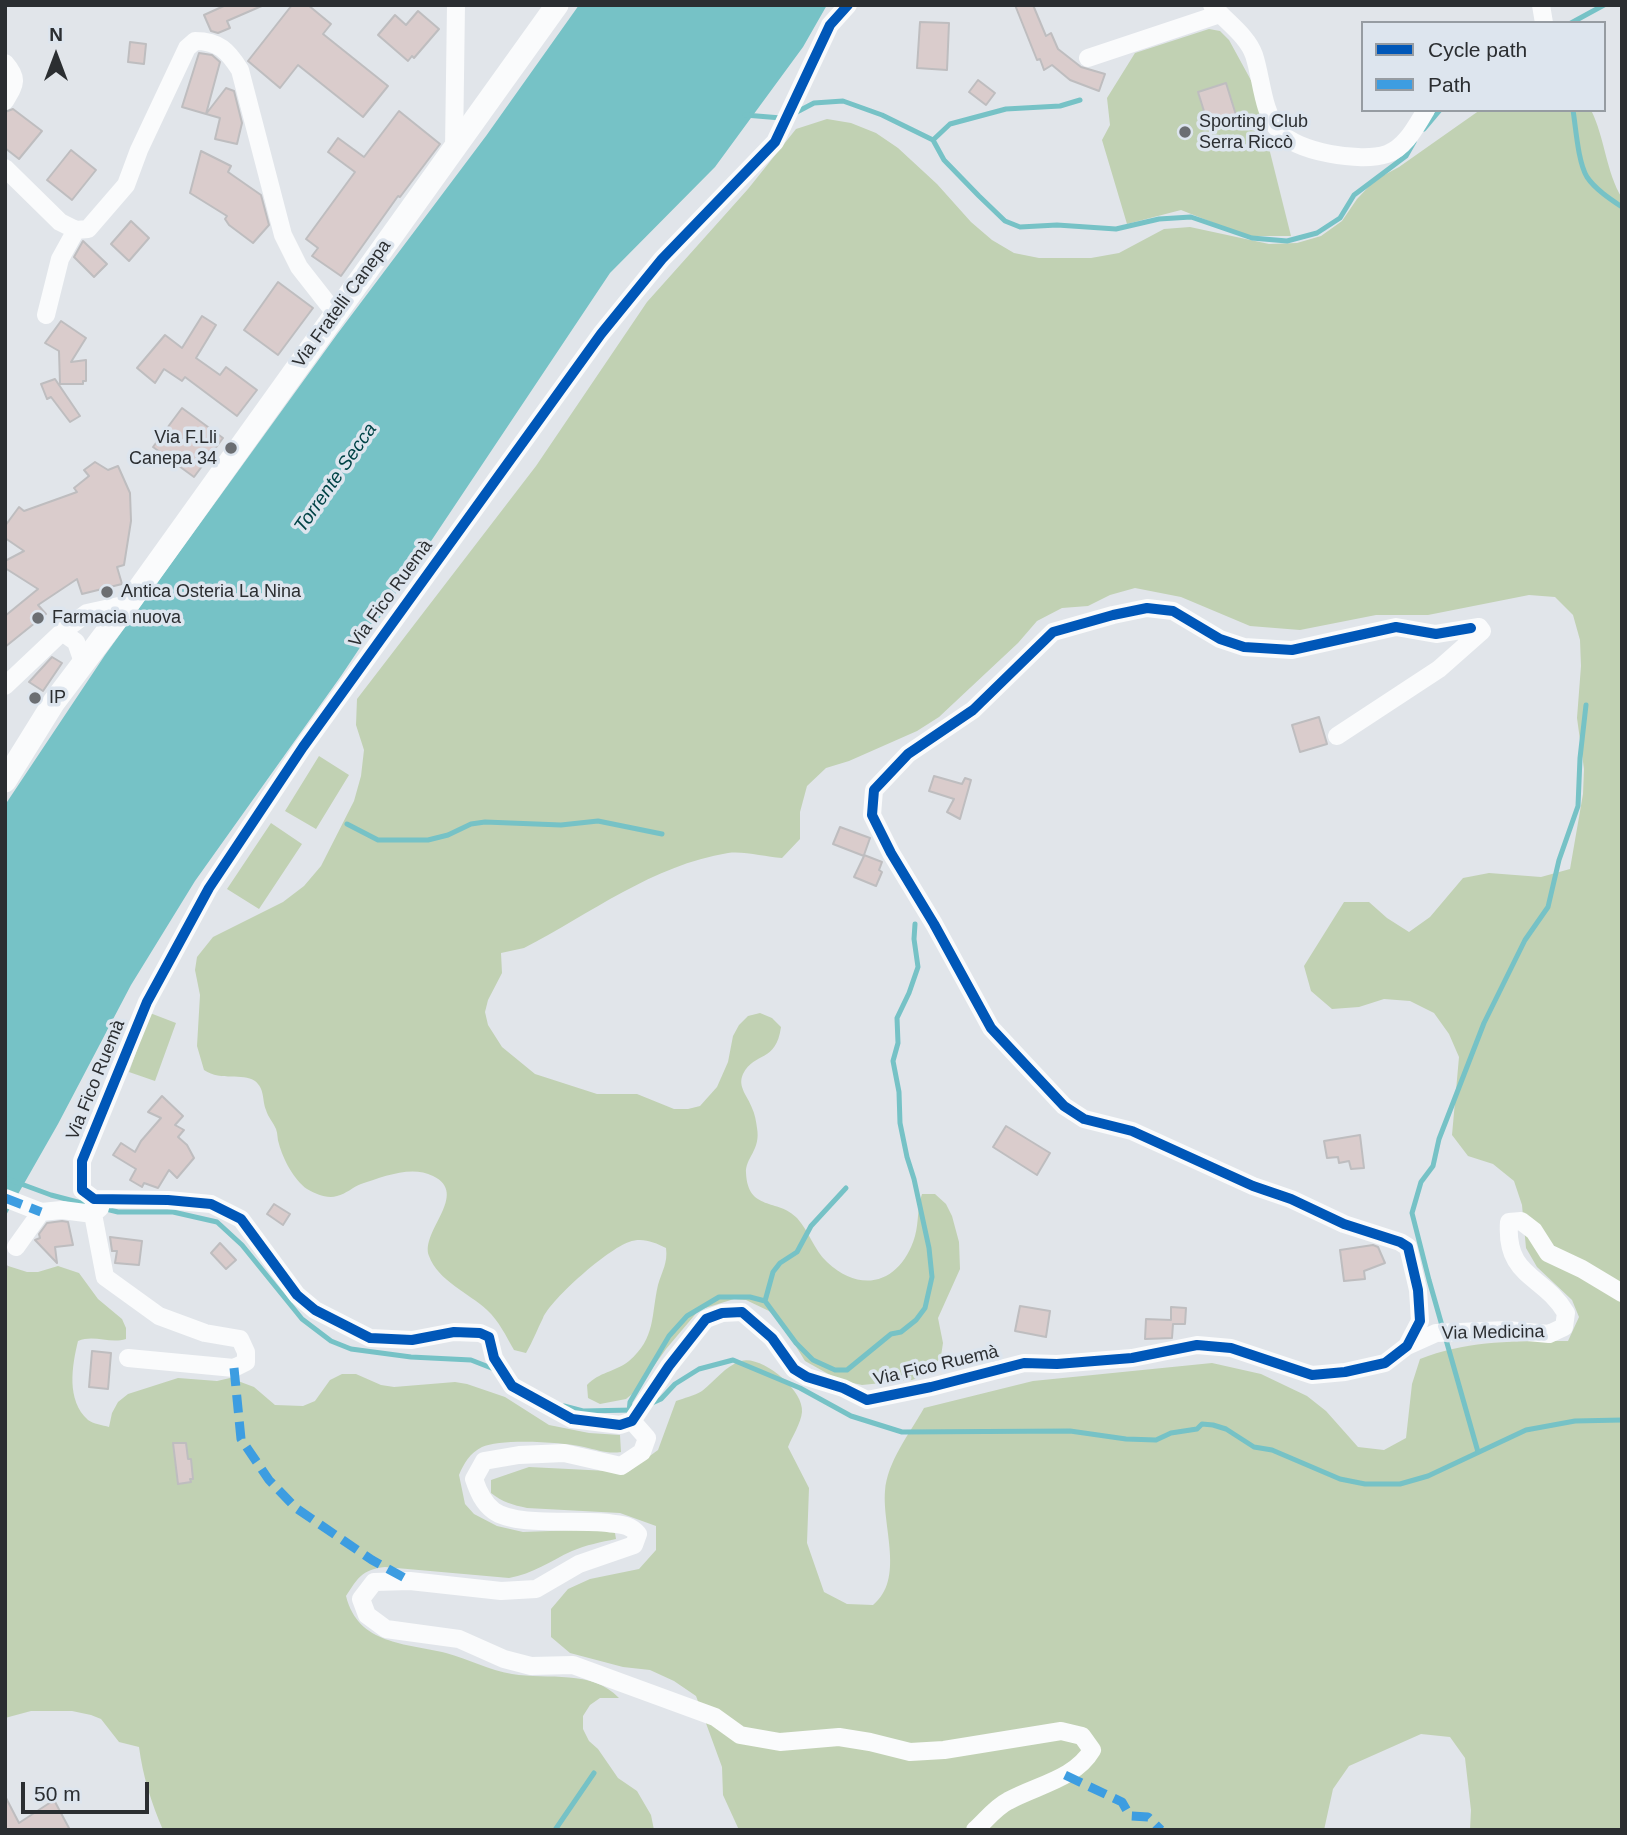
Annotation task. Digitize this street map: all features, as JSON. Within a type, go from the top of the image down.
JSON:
[{"type":"main road","name":"Via Fratelli Canepa","points":[[5,781],[54,702],[128,604],[557,5]]},
{"type":"street","points":[[454,149],[456,5]]},
{"type":"street","name":"Via Fico Ruemà","points":[[848,5],[830,25],[775,142],[662,259],[601,334],[303,747],[209,888],[147,1002],[82,1161],[82,1190],[94,1199],[168,1200],[211,1204],[241,1219],[297,1295],[315,1310],[370,1338],[412,1340],[454,1332],[480,1333],[489,1337],[494,1357],[512,1386],[572,1419],[620,1424],[632,1421],[669,1366],[706,1319],[722,1313],[742,1312],[772,1338],[794,1369],[800,1373],[843,1388],[867,1400],[1024,1363],[1057,1364],[1132,1358],[1197,1345],[1231,1348],[1312,1375],[1345,1372],[1385,1363],[1407,1346]]},
{"type":"street","points":[[1088,58],[1216,10],[1250,46],[1270,116],[1278,131],[1288,140],[1331,154],[1357,157],[1387,154],[1407,140],[1425,112]]},
{"type":"street","points":[[5,169],[60,222],[76,230],[88,229],[126,185],[139,150],[187,48],[195,41],[208,41],[229,52],[240,70],[283,234],[299,267],[335,313]]},
{"type":"street","points":[[5,63],[13,72],[15,84],[5,101]]},
{"type":"street","points":[[46,315],[60,259],[76,230]]},
{"type":"street","points":[[5,685],[62,632],[87,613],[128,604]]},
{"type":"street","points":[[1337,736],[1439,669],[1471,640],[1482,634],[1479,627],[1436,634],[1396,627],[1292,650],[1244,647],[1220,639],[1173,611],[1147,608],[1054,632],[973,710],[908,754],[884,777],[874,790],[872,815],[991,1028],[1065,1106],[1084,1119],[1132,1130],[1253,1186],[1408,1247],[1418,1290],[1420,1321],[1407,1346]]},
{"type":"street","points":[[62,632],[76,642],[83,662]]},
{"type":"street","points":[[10,1200],[41,1212],[62,1210],[93,1214],[110,1199]]},
{"type":"street","points":[[16,1247],[41,1212]]},
{"type":"street","points":[[93,1214],[105,1277],[159,1316],[205,1333],[240,1339],[246,1352],[246,1362],[234,1367],[128,1358]]},
{"type":"street","name":"Via Medicina","points":[[1407,1346],[1436,1333],[1507,1330],[1549,1334],[1564,1327],[1566,1313],[1557,1297],[1522,1270],[1507,1242],[1509,1222],[1521,1221],[1534,1231],[1548,1253],[1622,1293]]},
{"type":"street","points":[[632,1421],[647,1438],[642,1452],[621,1466],[564,1453],[519,1455],[484,1461],[474,1479],[479,1494],[495,1511],[521,1521],[584,1520],[630,1526],[638,1534],[634,1545],[579,1564],[536,1589],[501,1591],[410,1581],[374,1582],[361,1599],[367,1615],[386,1629],[458,1639],[504,1659],[531,1666],[573,1665],[715,1717],[740,1735],[780,1742],[839,1737],[910,1752],[944,1750],[1061,1731],[1082,1736],[1092,1750],[1085,1763],[1065,1775],[1006,1801],[975,1830]]},
{"type":"green space","name":"Sporting Club Serra Riccò","points":[[1209,29],[1220,31],[1229,40],[1253,84],[1291,236],[1247,236],[1181,210],[1127,224],[1102,140],[1110,125],[1107,98],[1135,53]]},
{"type":"green space","points":[[1477,112],[1592,112],[1612,177],[1622,198],[1622,1830],[1470,1830],[1471,1810],[1465,1758],[1450,1737],[1421,1734],[1349,1766],[1333,1789],[1324,1830],[739,1830],[723,1795],[722,1767],[696,1696],[674,1681],[650,1670],[623,1667],[570,1653],[551,1637],[551,1609],[568,1589],[590,1579],[639,1569],[656,1550],[656,1526],[620,1513],[517,1506],[491,1493],[491,1480],[529,1467],[628,1472],[658,1450],[676,1401],[702,1391],[735,1363],[760,1363],[780,1376],[801,1403],[801,1416],[788,1447],[809,1488],[807,1543],[824,1592],[847,1604],[873,1605],[883,1594],[890,1567],[885,1505],[887,1480],[900,1448],[924,1408],[1033,1381],[1212,1363],[1261,1374],[1307,1396],[1326,1411],[1358,1447],[1384,1450],[1406,1438],[1412,1384],[1420,1359],[1474,1345],[1568,1341],[1579,1317],[1572,1300],[1537,1267],[1526,1248],[1522,1205],[1514,1181],[1493,1164],[1468,1156],[1452,1135],[1459,1057],[1449,1034],[1434,1013],[1410,1001],[1384,999],[1359,1007],[1332,1009],[1311,991],[1304,966],[1344,902],[1369,902],[1409,932],[1430,917],[1463,878],[1489,873],[1541,877],[1570,869],[1583,794],[1584,769],[1577,718],[1580,640],[1573,615],[1555,597],[1529,595],[1428,615],[1376,615],[1300,630],[1250,626],[1181,597],[1135,588],[1110,595],[1088,606],[1062,608],[1037,621],[1018,643],[939,717],[917,731],[849,761],[826,768],[807,786],[800,812],[800,839],[782,858],[728,853],[700,859],[648,879],[524,948],[501,953],[502,973],[485,1012],[488,1025],[502,1047],[535,1074],[597,1094],[637,1094],[674,1109],[700,1106],[717,1087],[728,1062],[733,1036],[748,1016],[760,1013],[772,1018],[781,1027],[775,1046],[748,1067],[742,1079],[742,1087],[754,1113],[758,1136],[746,1168],[752,1194],[797,1218],[827,1262],[854,1279],[867,1281],[880,1279],[901,1264],[915,1236],[922,1194],[935,1194],[946,1204],[952,1216],[959,1242],[960,1269],[938,1318],[943,1343],[941,1356],[925,1375],[912,1380],[862,1385],[839,1380],[805,1361],[779,1319],[769,1311],[746,1300],[734,1299],[699,1310],[666,1349],[636,1391],[626,1399],[600,1404],[588,1398],[587,1385],[629,1361],[644,1344],[651,1326],[666,1248],[639,1240],[620,1246],[608,1254],[548,1309],[526,1353],[514,1350],[491,1314],[439,1273],[429,1256],[431,1235],[446,1203],[447,1193],[443,1184],[424,1173],[406,1172],[361,1184],[333,1197],[314,1193],[293,1175],[286,1162],[258,1084],[250,1078],[218,1076],[204,1070],[197,1046],[200,995],[195,970],[197,957],[213,937],[283,902],[304,886],[321,866],[354,801],[361,776],[364,750],[356,725],[357,699],[536,466],[647,302],[748,189],[796,129],[827,119],[851,123],[876,133],[898,148],[992,240],[1014,253],[1039,258],[1091,258],[1119,253],[1164,229],[1190,227],[1269,244],[1297,243],[1321,236],[1342,221],[1357,199],[1375,180],[1399,167]]},
{"type":"green space","points":[[319,756],[349,775],[316,829],[285,811]]},
{"type":"green space","points":[[271,823],[302,844],[259,909],[227,889]]},
{"type":"green space","points":[[150,1013],[176,1023],[155,1081],[129,1072]]},
{"type":"green space","points":[[5,1265],[27,1272],[58,1266],[79,1273],[98,1299],[122,1319],[126,1328],[126,1339],[90,1338],[78,1341],[72,1382],[76,1403],[88,1420],[98,1424],[109,1427],[118,1402],[128,1394],[178,1378],[217,1381],[230,1378],[254,1387],[275,1405],[303,1406],[315,1401],[330,1380],[342,1374],[356,1374],[381,1385],[394,1387],[455,1382],[467,1384],[505,1397],[549,1425],[589,1433],[620,1435],[621,1452],[548,1442],[491,1444],[471,1455],[459,1475],[465,1504],[474,1514],[497,1526],[523,1532],[604,1529],[615,1533],[616,1539],[577,1549],[534,1570],[509,1578],[377,1568],[361,1576],[346,1596],[352,1612],[361,1624],[386,1639],[446,1653],[503,1672],[583,1679],[608,1689],[619,1698],[600,1698],[590,1705],[583,1716],[583,1729],[618,1778],[637,1791],[651,1815],[654,1830],[163,1830],[148,1789],[139,1747],[119,1742],[101,1719],[72,1711],[31,1711],[5,1718]]},
{"type":"water","name":"Torrente Secca","points":[[579,5],[827,5],[803,47],[715,167],[610,273],[341,676],[195,881],[131,985],[58,1124],[5,1217],[5,805],[105,655]]},
{"type":"building","points":[[226,5],[264,5],[227,21],[230,28],[218,33],[211,31],[204,15]]},
{"type":"building","points":[[292,5],[308,5],[331,24],[323,34],[388,86],[363,117],[298,65],[280,88],[248,61]]},
{"type":"building","points":[[1015,5],[1033,5],[1046,36],[1051,33],[1058,49],[1081,67],[1105,74],[1099,91],[1070,80],[1052,65],[1044,70],[1040,59],[1037,60]]},
{"type":"building","points":[[418,11],[439,29],[414,58],[412,56],[408,61],[378,35],[395,15],[406,25]]},
{"type":"building","points":[[920,22],[949,23],[947,70],[917,68]]},
{"type":"building","points":[[130,42],[146,44],[144,64],[128,62]]},
{"type":"building","points":[[199,53],[212,55],[220,62],[206,114],[182,107]]},
{"type":"building","points":[[978,80],[995,93],[986,105],[969,92]]},
{"type":"building","points":[[1226,83],[1236,115],[1208,124],[1198,92]]},
{"type":"building","points":[[226,88],[234,91],[242,123],[237,144],[215,139],[220,118],[206,114]]},
{"type":"building","points":[[13,109],[42,131],[19,159],[5,148],[5,112]]},
{"type":"building","points":[[399,111],[440,144],[400,197],[398,196],[341,276],[312,256],[318,248],[306,239],[355,172],[328,152],[338,138],[364,157]]},
{"type":"building","points":[[71,150],[96,170],[72,200],[47,180]]},
{"type":"building","points":[[201,151],[231,166],[228,172],[261,195],[269,225],[253,243],[229,225],[225,219],[227,216],[190,193]]},
{"type":"building","points":[[131,221],[149,238],[129,261],[111,244]]},
{"type":"building","points":[[83,241],[107,264],[94,277],[74,257]]},
{"type":"building","points":[[278,282],[313,308],[278,355],[244,330]]},
{"type":"building","points":[[202,316],[216,325],[196,358],[220,375],[226,367],[257,390],[237,416],[185,377],[182,381],[164,369],[155,383],[137,368],[165,335],[182,348]]},
{"type":"building","points":[[61,321],[86,338],[71,362],[86,360],[86,381],[83,381],[83,384],[60,384],[59,351],[45,343]]},
{"type":"building","points":[[55,379],[80,416],[70,422],[51,397],[47,399],[41,384]]},
{"type":"building","points":[[182,408],[223,438],[194,477],[153,447]]},
{"type":"building","points":[[95,462],[108,470],[118,466],[130,493],[131,521],[124,565],[117,567],[122,584],[82,594],[77,579],[38,605],[46,614],[5,647],[5,616],[38,589],[5,568],[5,561],[24,551],[5,538],[5,526],[19,507],[24,511],[77,492],[74,488],[89,476],[84,470]]},
{"type":"building","points":[[52,657],[62,663],[43,691],[29,682]]},
{"type":"building","points":[[1319,717],[1327,744],[1300,752],[1292,725]]},
{"type":"building","points":[[934,776],[962,784],[965,778],[971,780],[960,819],[947,812],[954,799],[929,791]]},
{"type":"building","points":[[840,827],[870,838],[864,855],[882,862],[879,870],[882,872],[876,886],[854,877],[864,856],[833,844]]},
{"type":"building","points":[[162,1096],[183,1116],[175,1125],[184,1130],[178,1137],[187,1145],[194,1158],[177,1178],[169,1170],[158,1188],[144,1183],[142,1187],[130,1180],[136,1169],[113,1155],[121,1143],[135,1152],[161,1118],[148,1112]]},
{"type":"building","points":[[1006,1126],[1050,1153],[1037,1175],[993,1147]]},
{"type":"building","points":[[1360,1135],[1364,1168],[1351,1169],[1349,1161],[1339,1163],[1338,1157],[1327,1158],[1324,1141]]},
{"type":"building","points":[[274,1204],[290,1214],[283,1225],[267,1214]]},
{"type":"building","points":[[68,1222],[73,1245],[55,1247],[57,1263],[35,1240],[40,1238],[39,1234],[47,1223]]},
{"type":"building","points":[[110,1237],[142,1241],[139,1265],[115,1263],[117,1251],[112,1251]]},
{"type":"building","points":[[220,1243],[236,1260],[226,1269],[211,1253]]},
{"type":"building","points":[[1373,1245],[1378,1247],[1385,1263],[1364,1271],[1365,1279],[1344,1281],[1340,1250]]},
{"type":"building","points":[[1020,1306],[1050,1311],[1046,1337],[1015,1331]]},
{"type":"building","points":[[1171,1307],[1186,1308],[1185,1324],[1173,1324],[1172,1338],[1145,1339],[1146,1319],[1171,1320]]},
{"type":"building","points":[[92,1351],[111,1353],[108,1389],[89,1387]]},
{"type":"building","points":[[173,1443],[186,1443],[188,1459],[191,1459],[191,1482],[178,1484]]},
{"type":"building","points":[[5,1796],[19,1823],[54,1800],[70,1830],[5,1830]]},
{"type":"waterway","points":[[1575,21],[1604,5]]},
{"type":"waterway","points":[[933,140],[950,124],[1006,109],[1060,106],[1080,100]]},
{"type":"waterway","points":[[793,114],[814,103],[843,101],[882,115],[933,140],[944,160],[979,196],[1005,221],[1020,227],[1057,225],[1116,229],[1159,219],[1191,217],[1252,238],[1287,241],[1317,233],[1340,218],[1354,195],[1406,156],[1414,142]]},
{"type":"waterway","points":[[1424,129],[1438,112]]},
{"type":"waterway","points":[[1573,112],[1579,154],[1587,177],[1598,190],[1622,207]]},
{"type":"waterway","points":[[745,115],[781,118]]},
{"type":"waterway","points":[[1478,1452],[1412,1213],[1421,1182],[1433,1166],[1439,1139],[1484,1023],[1525,940],[1548,907],[1559,860],[1578,806],[1586,705]]},
{"type":"waterway","points":[[347,824],[378,840],[428,840],[448,835],[471,824],[485,822],[561,825],[598,821],[662,834]]},
{"type":"waterway","points":[[629,1412],[630,1402],[669,1336],[687,1316],[719,1297],[750,1297],[765,1301],[796,1343],[813,1360],[835,1370],[847,1370],[891,1334],[901,1332],[916,1320],[925,1308],[932,1277],[929,1248],[900,1123],[899,1092],[893,1061],[898,1043],[897,1018],[918,967],[915,924]]},
{"type":"waterway","points":[[5,1178],[51,1195],[89,1205]]},
{"type":"waterway","points":[[765,1301],[773,1272],[780,1263],[797,1252],[811,1226],[846,1188]]},
{"type":"waterway","points":[[102,1208],[118,1212],[173,1212],[217,1222],[242,1245],[302,1319],[331,1341],[351,1349],[411,1357],[471,1360],[494,1369]]},
{"type":"waterway","points":[[652,1403],[699,1369],[733,1360],[800,1388],[851,1416],[902,1432],[1070,1431],[1126,1439],[1156,1440],[1171,1433],[1197,1429],[1202,1424],[1213,1425],[1226,1429],[1254,1447],[1272,1450],[1340,1479],[1365,1484],[1400,1484],[1428,1476],[1526,1430],[1575,1421],[1622,1420]]},
{"type":"waterway","points":[[564,1406],[583,1411],[633,1410]]},
{"type":"waterway","points":[[555,1830],[594,1773]]},
{"type":"marked path","points":[[5,1198],[41,1212]]},
{"type":"marked path","points":[[234,1368],[241,1439],[269,1480],[296,1508],[372,1560],[410,1581]]},
{"type":"marked path","points":[[1065,1775],[1122,1802],[1130,1816],[1148,1817],[1161,1830]]},
{"type":"cycle path","points":[[848,5],[830,25],[775,142],[662,259],[601,334],[303,747],[209,888],[147,1002],[82,1161],[82,1190],[94,1199],[168,1200],[211,1204],[241,1219],[297,1295],[315,1310],[370,1338],[412,1340],[454,1332],[480,1333],[489,1337],[494,1358],[512,1386],[572,1419],[620,1425],[632,1421],[669,1366],[706,1319],[722,1313],[742,1312],[772,1338],[794,1369],[807,1377],[843,1388],[867,1400],[1024,1363],[1057,1364],[1132,1358],[1197,1345],[1231,1348],[1312,1375],[1345,1372],[1385,1363],[1407,1346],[1420,1321],[1418,1290],[1408,1247],[1253,1186],[1132,1131],[1084,1119],[1064,1106],[991,1028],[872,815],[874,790],[908,754],[973,710],[1053,632],[1113,615],[1147,608],[1173,611],[1220,639],[1244,647],[1292,650],[1396,627],[1436,634],[1471,628]]},
{"type":"place","name":"Sporting Club Serra Riccò","points":[[1185,132]]},
{"type":"place","name":"Via F.Lli Canepa 34","points":[[231,448]]},
{"type":"place","name":"Antica Osteria La Nina","points":[[107,592]]},
{"type":"place","name":"Farmacia nuova","points":[[38,618]]},
{"type":"place","name":"IP","points":[[35,698]]}]
